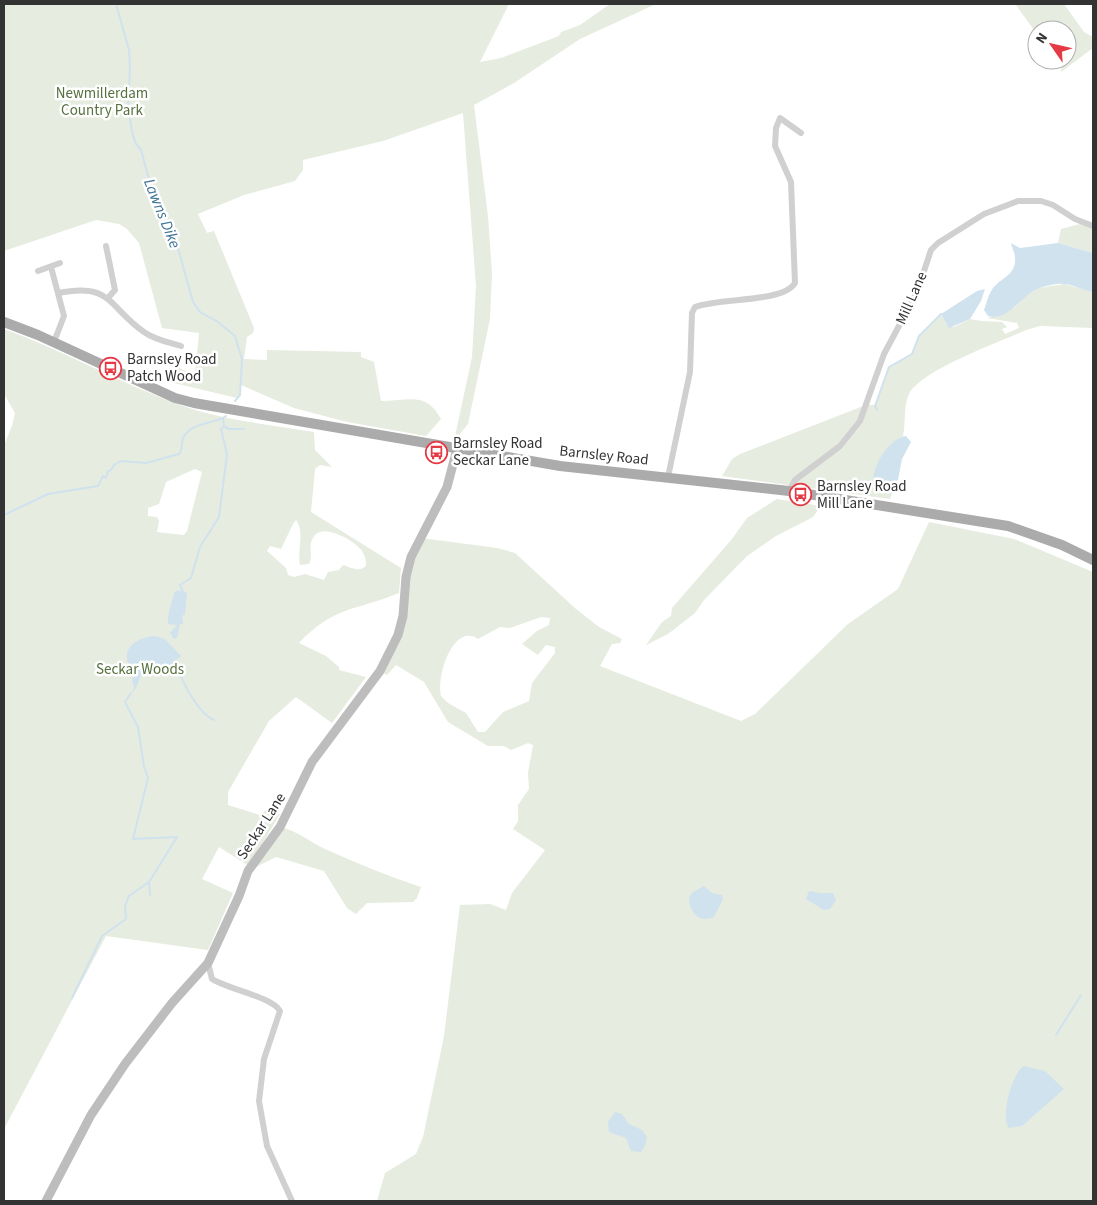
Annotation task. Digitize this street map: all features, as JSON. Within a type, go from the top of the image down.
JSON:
[{"type":"main road","name":"Barnsley Road","points":[[4,322],[54,342],[174,398],[194,404],[560,466],[788,491],[1008,526],[1062,545],[1093,560]]},
{"type":"street","points":[[668,477],[690,372],[692,313],[696,307],[718,302],[774,296],[787,292],[795,283],[791,182],[777,151],[775,138],[780,118],[801,133]]},
{"type":"street","name":"Mill Lane","points":[[788,491],[795,480],[840,446],[860,421],[884,354],[917,292],[931,250],[938,243],[984,214],[1018,201],[1041,201],[1053,205],[1075,219],[1093,226]]},
{"type":"street","points":[[106,246],[115,290],[108,298]]},
{"type":"street","points":[[38,271],[60,263]]},
{"type":"street","points":[[51,267],[64,316],[54,342]]},
{"type":"street","points":[[58,293],[82,289],[108,298],[142,331],[162,341],[181,346]]},
{"type":"street","name":"Seckar Lane","points":[[46,1201],[90,1115],[120,1071],[172,1003],[208,963],[239,896],[248,871],[283,823],[312,762],[380,671],[390,653],[403,616],[406,577],[411,557],[447,487],[456,448]]},
{"type":"street","points":[[208,963],[212,979],[230,988],[275,1004],[280,1012],[264,1059],[259,1101],[267,1146],[292,1201]]},
{"type":"green space","name":"Newmillerdam Country Park","points":[[4,4],[509,4],[480,62],[501,58],[559,36],[561,32],[580,25],[610,4],[656,4],[580,39],[514,83],[474,105],[488,216],[492,274],[490,319],[468,424],[454,441],[472,357],[476,286],[463,113],[383,141],[303,160],[303,170],[295,181],[244,195],[198,214],[207,233],[214,231],[254,328],[253,333],[247,337],[244,359],[267,360],[267,350],[361,352],[361,357],[374,362],[381,401],[408,399],[423,401],[435,410],[441,419],[426,436],[347,422],[294,408],[241,385],[240,395],[237,398],[170,382],[177,367],[195,375],[199,333],[162,328],[139,243],[127,229],[119,224],[96,220],[4,251]]},
{"type":"green space","points":[[1015,4],[1064,4],[1075,20],[1027,20]]},
{"type":"green space","points":[[1077,22],[1084,32],[1093,37],[1093,48],[1077,60]]},
{"type":"green space","points":[[1084,223],[1093,226],[1093,253],[1058,243],[1061,229]]},
{"type":"green space","points":[[1064,284],[1093,292],[1093,328],[1040,326],[1026,330],[944,366],[916,385],[909,394],[906,404],[903,436],[890,446],[877,490],[887,487],[896,481],[890,499],[722,476],[732,459],[740,454],[866,405],[875,405],[889,367],[912,354],[919,336],[941,314],[948,326],[954,327],[970,319],[1002,322],[1007,327],[1002,329],[1005,334],[1019,328],[1017,323],[987,318],[1015,307],[1027,294],[1039,288]]},
{"type":"green space","name":"Seckar Woods","points":[[4,329],[49,347],[137,388],[198,411],[231,419],[314,432],[315,450],[332,467],[320,465],[315,469],[311,512],[401,568],[399,593],[335,615],[299,643],[326,656],[339,667],[339,670],[366,677],[332,723],[296,697],[269,721],[228,792],[228,805],[260,815],[266,810],[280,814],[249,866],[219,847],[202,879],[233,893],[208,950],[106,936],[4,1129],[4,445],[15,413],[4,394]],"holes":[[[195,469],[202,472],[187,531],[184,535],[157,532],[159,521],[157,517],[148,516],[148,508],[159,504],[166,482]],[[296,520],[300,530],[300,565],[309,564],[311,542],[316,534],[327,531],[341,535],[358,547],[365,556],[366,566],[357,569],[343,565],[339,570],[328,572],[324,580],[305,574],[294,577],[288,575],[286,568],[267,551],[270,546],[281,549]]]},
{"type":"green space","points":[[777,499],[821,506],[813,517],[776,536],[747,556],[704,600],[695,613],[668,634],[646,645],[662,622],[671,616],[672,608],[732,539],[747,518]]},
{"type":"green space","points":[[929,522],[1014,539],[1093,572],[1093,1201],[377,1201],[385,1173],[416,1154],[423,1137],[444,1036],[460,905],[490,904],[506,910],[512,893],[545,850],[513,829],[518,821],[518,805],[529,789],[528,773],[533,745],[528,743],[511,750],[504,746],[488,746],[448,722],[424,682],[396,665],[387,675],[380,671],[398,635],[406,577],[421,538],[497,548],[515,553],[576,609],[599,627],[622,639],[620,643],[612,644],[600,666],[741,721],[755,714],[848,624],[898,589]],"holes":[[[541,617],[550,618],[549,625],[537,631],[522,644],[538,655],[546,645],[555,647],[555,653],[532,683],[529,701],[503,712],[485,732],[478,732],[466,713],[448,703],[441,696],[441,677],[448,654],[461,638],[469,636],[478,639],[500,627],[510,628]]]},
{"type":"green space","points":[[280,827],[348,859],[421,887],[417,898],[413,902],[367,903],[356,914],[347,908],[324,871],[276,857],[248,871]]},
{"type":"water","points":[[1011,243],[1020,248],[1058,243],[1093,253],[1093,292],[1067,284],[1040,288],[1027,295],[1003,315],[996,317],[988,316],[984,310],[990,293],[1011,272],[1015,264]]},
{"type":"water","points":[[985,289],[981,301],[970,319],[949,328],[941,314],[977,291]]},
{"type":"water","points":[[906,436],[911,442],[902,459],[898,480],[887,487],[875,489],[873,482],[874,474],[881,457],[892,443]]},
{"type":"water","points":[[177,590],[187,593],[185,614],[182,616],[183,624],[180,624],[177,638],[174,639],[170,633],[177,625],[168,624],[168,620],[174,593]]},
{"type":"water","points":[[155,636],[165,639],[181,656],[175,662],[178,668],[166,664],[166,672],[159,667],[157,673],[154,671],[141,675],[136,688],[131,693],[134,687],[132,680],[134,673],[128,663],[128,651],[139,640]]},
{"type":"water","points":[[704,886],[712,893],[722,895],[723,899],[714,917],[709,919],[699,918],[693,912],[689,902],[689,897],[693,892]]},
{"type":"water","points":[[809,891],[833,893],[836,900],[830,909],[824,910],[806,899]]},
{"type":"water","points":[[1024,1066],[1045,1071],[1064,1089],[1022,1126],[1009,1128],[1006,1115],[1009,1096],[1015,1077]]},
{"type":"water","points":[[615,1112],[622,1114],[629,1124],[642,1130],[647,1137],[641,1152],[631,1151],[626,1138],[609,1132],[608,1122]]},
{"type":"waterway","name":"Lawns Dike","points":[[116,4],[129,50],[128,105],[132,132],[136,144],[141,150],[152,190],[176,241],[193,302],[200,312],[218,322],[235,336],[242,359],[240,395],[235,401]]},
{"type":"waterway","points":[[877,410],[875,406],[889,367],[912,354],[919,336],[941,314]]},
{"type":"waterway","name":"Lawns Dike","points":[[4,515],[48,494],[98,486],[103,476],[106,478],[108,471],[121,461],[146,463],[179,454],[183,438],[187,433],[197,426],[226,416]]},
{"type":"waterway","points":[[183,592],[180,585],[191,578],[200,547],[219,517],[227,454],[221,429],[224,426],[223,418]]},
{"type":"waterway","points":[[225,427],[229,429],[244,429]]},
{"type":"waterway","points":[[178,668],[197,705],[208,717],[214,720]]},
{"type":"waterway","points":[[72,998],[102,936],[126,919],[125,906],[129,896],[149,882],[177,837],[133,839],[148,778],[144,767],[138,727],[125,702],[131,693]]},
{"type":"waterway","points":[[149,882],[150,895]]},
{"type":"waterway","points":[[1056,1035],[1081,995]]},
{"type":"place","name":"Barnsley Road Patch Wood","points":[[111,368]]},
{"type":"place","name":"Barnsley Road Seckar Lane","points":[[437,452]]},
{"type":"place","name":"Barnsley Road Mill Lane","points":[[801,495]]}]
